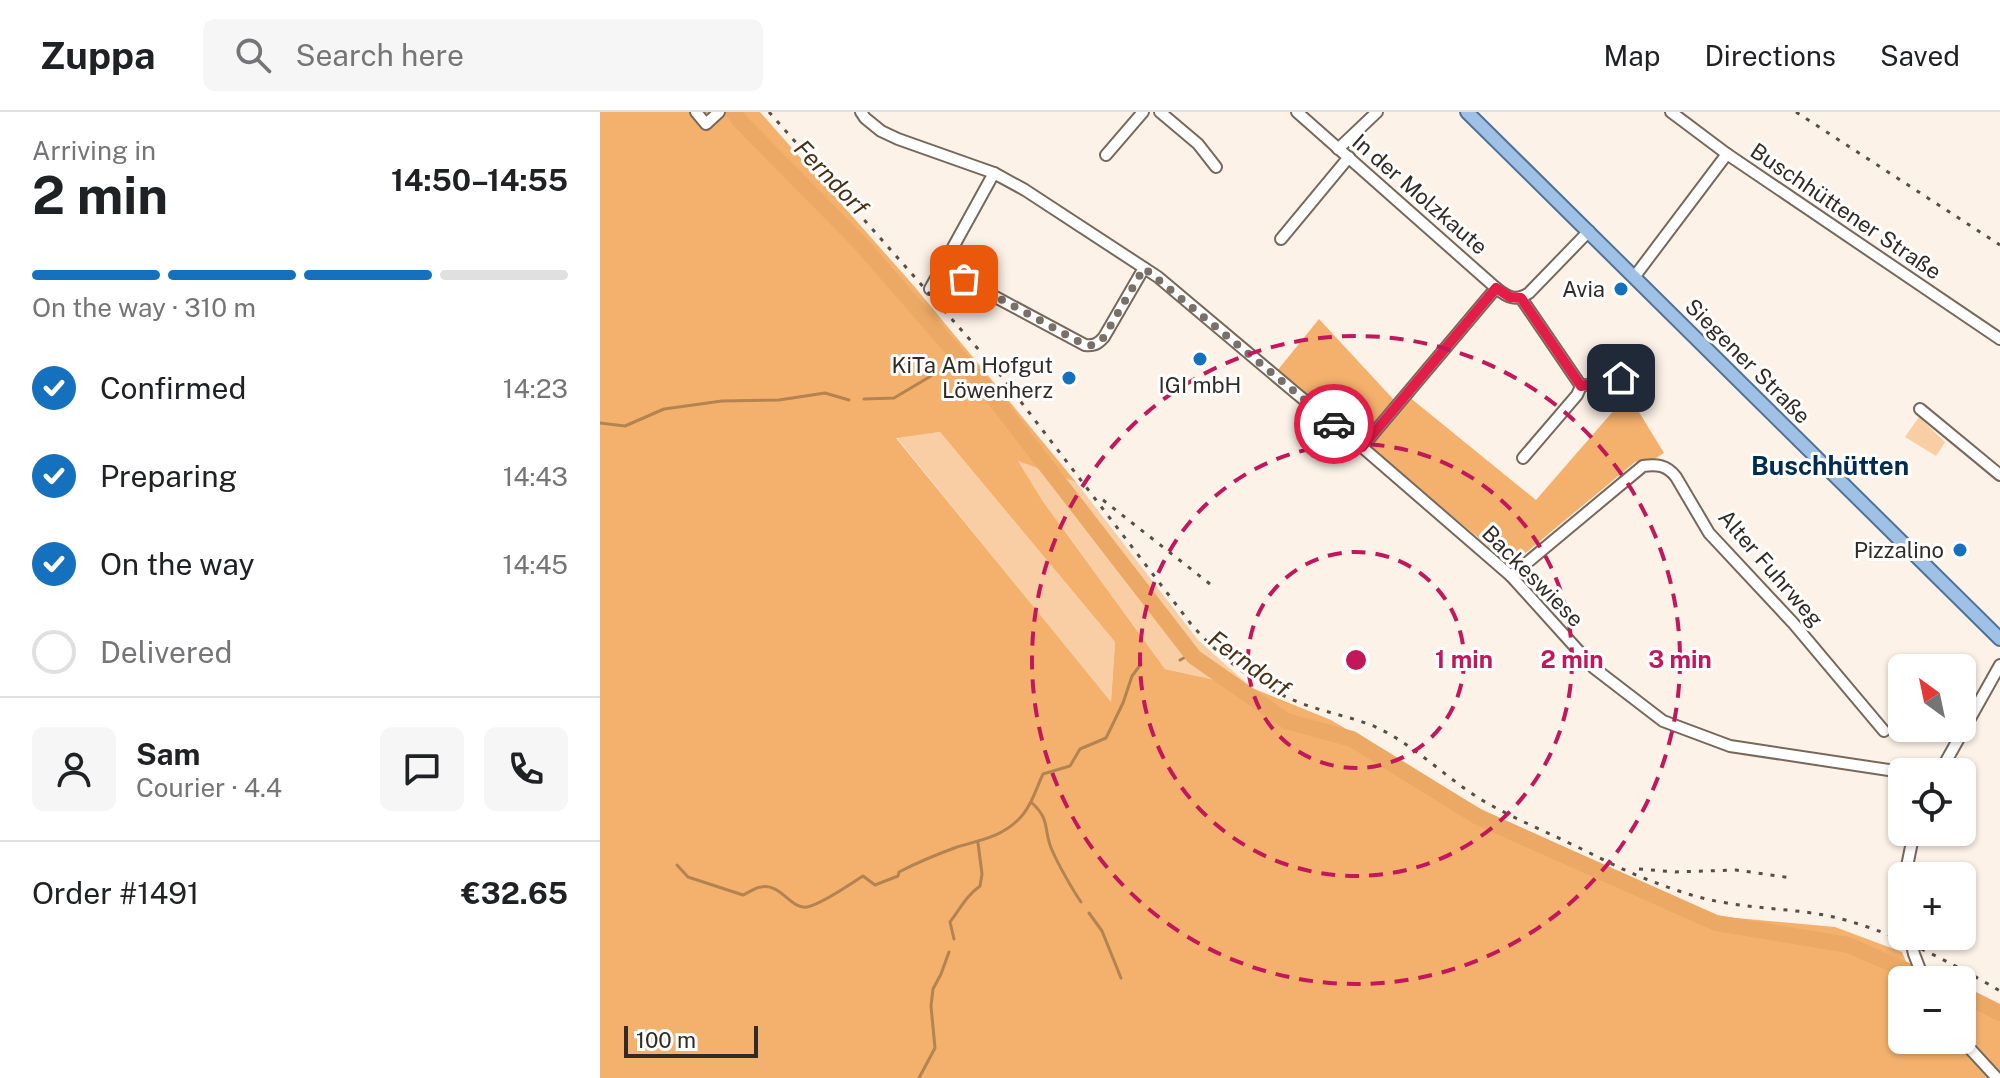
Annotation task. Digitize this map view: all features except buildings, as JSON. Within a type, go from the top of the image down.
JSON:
[{"type":"main road","name":"Siegener Straße","points":[[1467,112],[2000,639]]},
{"type":"street","points":[[696,112],[706,124],[719,112]]},
{"type":"street","name":"Backeswiese","points":[[861,112],[881,131],[898,139],[994,173],[1144,268],[1362,447],[1511,576],[1594,668],[1663,721],[1730,746],[1888,770]]},
{"type":"street","points":[[1106,155],[1143,112]]},
{"type":"street","points":[[1160,112],[1198,144],[1216,167]]},
{"type":"street","name":"In der Molzkaute","points":[[1297,112],[1496,288],[1510,297],[1521,298]]},
{"type":"street","points":[[1338,149],[1377,112]]},
{"type":"street","name":"Buschhüttener Straße","points":[[1671,112],[1727,154],[2000,339]]},
{"type":"street","points":[[1635,276],[1727,154]]},
{"type":"street","points":[[1281,239],[1349,157]]},
{"type":"street","points":[[930,289],[994,173]]},
{"type":"street","points":[[1581,386],[1521,298],[1589,231]]},
{"type":"street","points":[[943,266],[1085,345],[1093,346],[1104,337],[1144,268]]},
{"type":"street","points":[[1362,447],[1496,288]]},
{"type":"street","points":[[1581,386],[1621,378]]},
{"type":"street","points":[[1523,458],[1577,395],[1581,386]]},
{"type":"street","points":[[1920,409],[2000,475]]},
{"type":"street","name":"Alter Fuhrweg","points":[[1511,576],[1643,466],[1659,464],[1671,471],[1709,533],[1794,624],[1884,731]]},
{"type":"street","points":[[1948,758],[2000,665]]},
{"type":"street","points":[[1975,1054],[1997,1078]]},
{"type":"shaded area","points":[[600,112],[760,112],[914,286],[1076,482],[1018,461],[1042,500],[1165,669],[1252,688],[1331,720],[1481,809],[1714,916],[1835,927],[1888,947],[1888,950],[1902,952],[1908,966],[1888,966],[1888,1054],[1976,1054],[1976,1007],[2000,1020],[2000,1078],[600,1078]],"holes":[[[940,432],[1115,642],[1111,702],[896,438]]]},
{"type":"shaded area","points":[[1319,319],[1394,400],[1403,392],[1536,500],[1628,394],[1664,453],[1653,460],[1635,462],[1522,556],[1504,559],[1277,371]]},
{"type":"shaded area","points":[[1919,417],[1945,442],[1936,456],[1905,437]]},
{"type":"shaded area","points":[[940,432],[1115,642],[1111,703],[896,437]]},
{"type":"shaded area","points":[[1017,460],[1076,482],[1198,640],[1252,688],[1165,669],[1042,500]]},
{"type":"waterway","name":"Ferndorf","points":[[734,112],[861,244],[986,388],[1194,657],[1286,721],[1352,739],[1478,817],[1716,923],[1848,945],[1897,966]]},
{"type":"waterway","name":"Ferndorf","points":[[952,360],[958,355]]},
{"type":"waterway","points":[[864,399],[894,398],[931,376]]},
{"type":"waterway","points":[[600,423],[625,426],[664,409],[722,401],[779,400],[825,393],[849,400]]},
{"type":"waterway","points":[[1180,660],[1191,654]]},
{"type":"waterway","points":[[677,865],[688,877],[743,895],[757,888],[768,887],[796,905],[807,907],[863,876],[875,885],[898,876],[899,872],[928,858],[998,834],[1023,814],[1043,774],[1070,766],[1080,749],[1106,738],[1132,676],[1141,664]]},
{"type":"waterway","points":[[1032,803],[1042,815],[1052,850],[1081,902]]},
{"type":"waterway","points":[[954,939],[950,922],[980,886],[982,874],[978,843]]},
{"type":"waterway","points":[[1089,913],[1102,931],[1121,978]]},
{"type":"waterway","points":[[919,1078],[935,1048],[931,1006],[933,989],[949,952]]},
{"type":"waterway","name":"Ferndorf","points":[[1976,1001],[2000,1013]]},
{"type":"railway","points":[[769,112],[995,368],[1191,624],[1216,650],[1245,673],[1292,700],[1378,728],[1404,743],[1488,804],[1636,875],[1717,901],[1850,921],[1917,947],[2000,991]]},
{"type":"railway","points":[[1796,112],[2000,245]]},
{"type":"railway","points":[[1103,500],[1210,584]]},
{"type":"railway","points":[[1639,869],[1675,872],[1736,870],[1792,878]]},
{"type":"way so far","points":[[964,279],[1085,345],[1093,346],[1104,337],[1144,268],[1334,424]]},
{"type":"place","name":"Avia","points":[[1621,289]]},
{"type":"place","name":"IGI mbH","points":[[1200,359]]},
{"type":"place","name":"KiTa Am Hofgut Löwenherz","points":[[1069,378]]},
{"type":"place","name":"Pizzalino","points":[[1960,550]]},
{"type":"district","name":"Buschhütten","points":[[1830,466]]},
{"type":"route","points":[[1334,424],[1362,447],[1496,288],[1505,295],[1521,298],[1581,386],[1621,378]]}]
